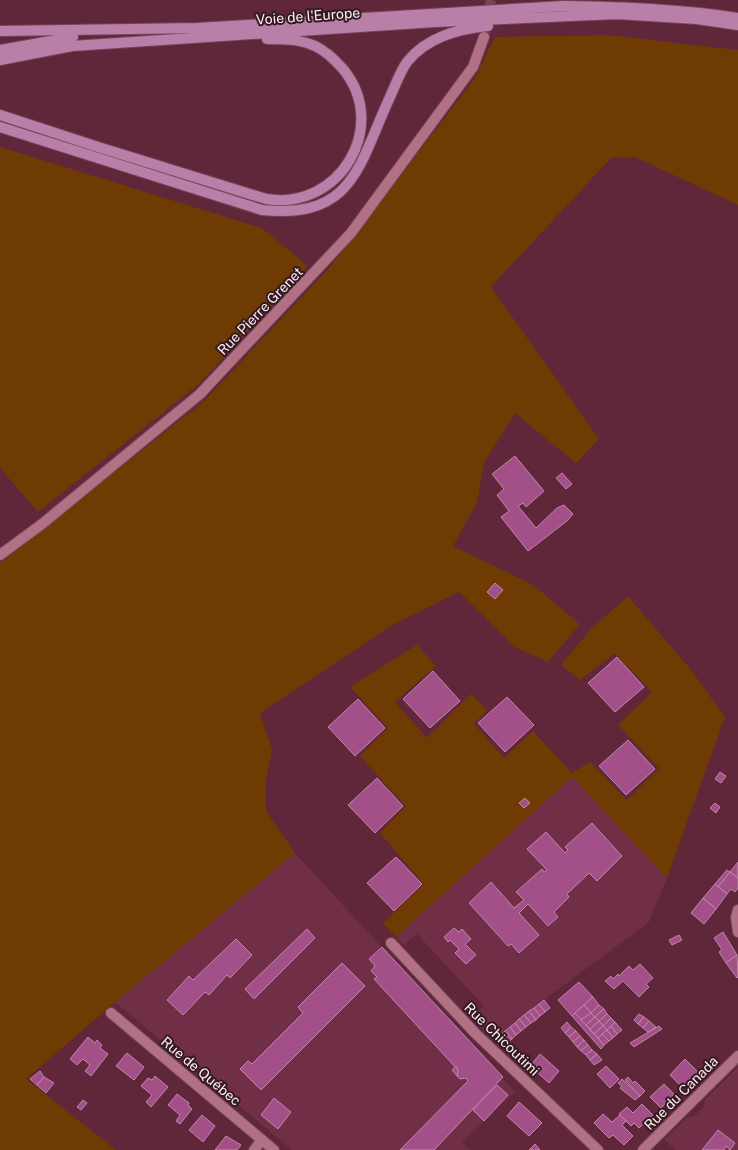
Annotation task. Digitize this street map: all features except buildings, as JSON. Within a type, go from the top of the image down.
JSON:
[{"type":"main road","points":[[0,50],[61,38],[197,28],[564,6],[611,6],[698,12],[738,18]]},
{"type":"main road","name":"Voie de l'Europe","points":[[0,60],[72,46],[434,22],[617,14],[697,19],[738,26]]},
{"type":"main road","points":[[0,126],[38,140],[262,210],[281,212],[300,210],[328,201],[343,191],[351,182],[363,160],[375,128],[408,62],[423,48],[443,35],[462,28],[617,14]]},
{"type":"main road","points":[[0,31],[47,32],[197,28]]},
{"type":"main road","points":[[0,115],[266,199],[280,201],[305,196],[325,188],[337,178],[346,166],[354,151],[361,128],[360,105],[351,79],[335,59],[316,47],[301,41],[203,38]]},
{"type":"street","name":"Rue Pierre Grenet","points":[[0,555],[42,524],[200,394],[321,266],[351,233],[473,67],[484,37]]},
{"type":"street","points":[[738,910],[736,917],[738,932]]},
{"type":"street","name":"Rue Chicoutimi","points":[[391,943],[475,1033],[598,1150]]},
{"type":"street","name":"Rue de Québec","points":[[111,1012],[274,1150]]},
{"type":"street","name":"Rue du Canada","points":[[643,1150],[738,1056]]},
{"type":"street","points":[[254,1150],[262,1140]]},
{"type":"shaded area","points":[[608,35],[738,50],[738,205],[635,157],[611,158],[491,287],[599,439],[576,463],[515,413],[484,463],[477,502],[453,546],[533,585],[580,624],[548,662],[515,647],[459,592],[394,624],[260,713],[272,750],[266,780],[266,811],[295,853],[113,1004],[26,1079],[116,1150],[0,1150],[0,563],[203,402],[330,267],[474,80],[495,37]]},
{"type":"shaded area","points":[[0,147],[262,228],[308,266],[199,384],[38,512],[0,468]]},
{"type":"shaded area","points":[[628,596],[691,670],[725,717],[667,878],[572,777],[396,937],[383,923],[424,884],[380,833],[406,806],[360,756],[388,728],[350,687],[417,645],[436,666],[395,702],[427,738],[471,694],[487,710],[474,724],[504,758],[533,731],[572,773],[590,762],[627,800],[659,768],[618,725],[652,692],[615,653],[580,680],[561,665],[590,630]]},
{"type":"shaded area","points":[[572,777],[667,878],[649,922],[498,1036],[477,1013],[484,1006],[417,934],[403,945],[396,937]]},
{"type":"shaded area","points":[[295,853],[515,1092],[462,1142],[470,1150],[292,1150],[115,1002]]},
{"type":"shaded area","points":[[738,1067],[738,1150],[676,1150],[664,1140],[688,1117],[695,1116],[704,1107],[704,1101]]},
{"type":"tunnel","points":[[484,37],[491,0]]}]
